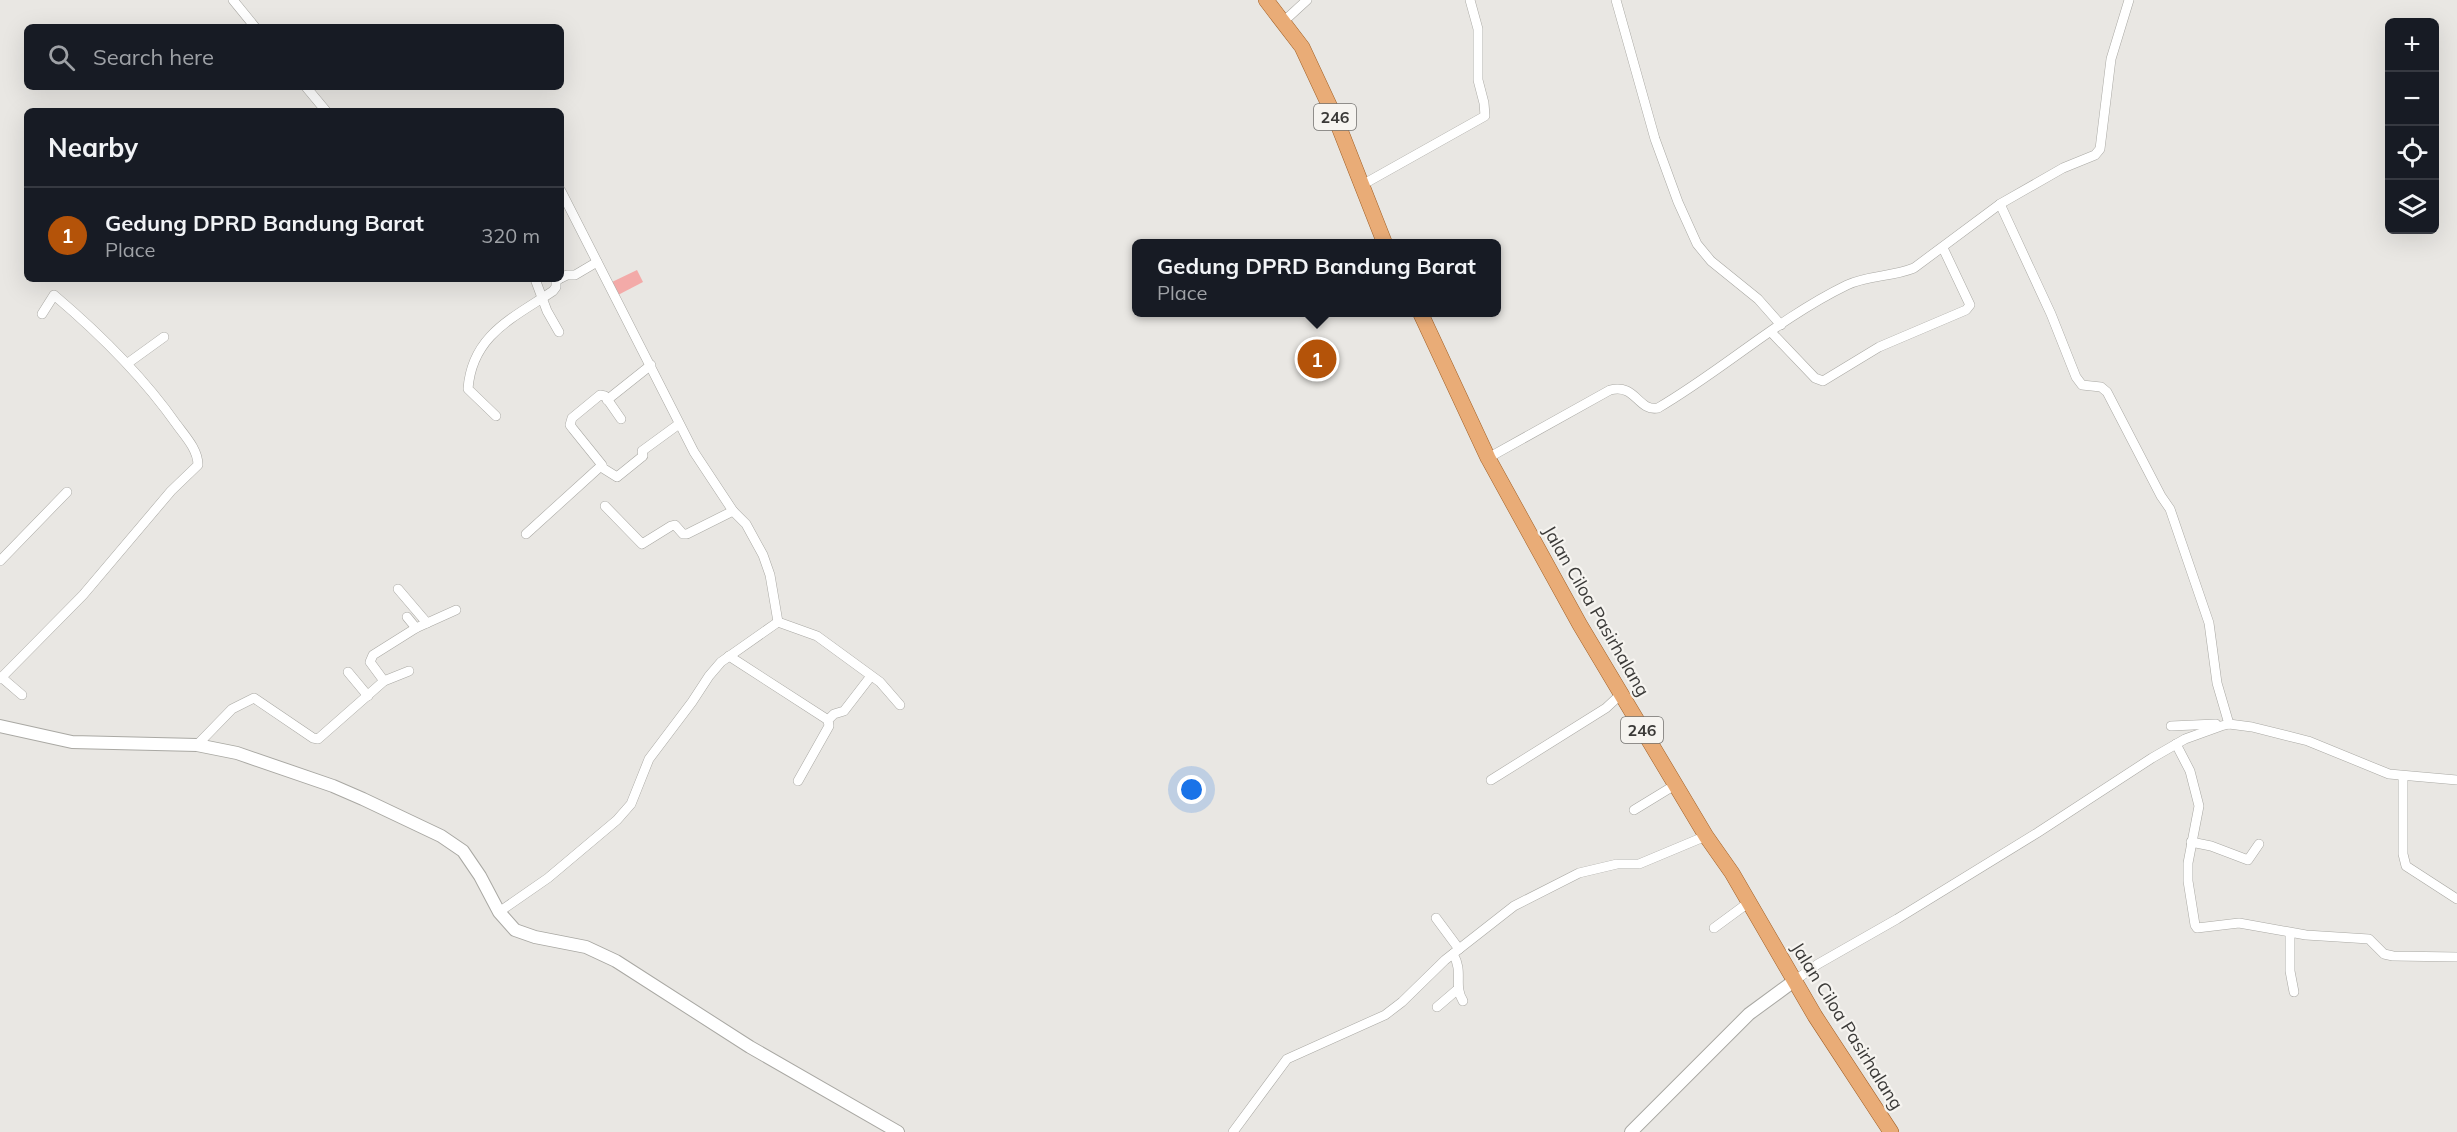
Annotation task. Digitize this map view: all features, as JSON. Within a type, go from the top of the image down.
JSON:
[{"type":"main road","name":"246","points":[[1266,0],[1302,47],[1337,122],[1383,239]]},
{"type":"main road","name":"Jalan Ciloa Pasirhalang","points":[[1422,317],[1488,458],[1620,695],[1706,836],[1732,873],[1794,981],[1891,1132]]},
{"type":"street","points":[[233,0],[253,24]]},
{"type":"street","points":[[1283,22],[1307,0]]},
{"type":"street","points":[[1362,185],[1485,116],[1478,80],[1478,29],[1470,0]]},
{"type":"street","points":[[1616,0],[1655,139],[1678,202],[1697,244],[1711,261],[1758,299],[1781,325]]},
{"type":"street","points":[[1488,458],[1610,390],[1620,387],[1634,394],[1645,406],[1651,409],[1658,408],[1781,325],[1850,284],[1914,268],[2000,204],[2063,168],[2095,155],[2100,149],[2111,59],[2129,0]]},
{"type":"street","points":[[308,90],[324,108]]},
{"type":"street","points":[[564,197],[710,479],[733,511],[746,524],[768,567],[778,622]]},
{"type":"street","points":[[2000,204],[2076,377],[2082,385],[2101,387],[2107,392],[2160,496],[2170,509],[2209,623],[2225,725]]},
{"type":"street","points":[[1771,332],[1815,378],[1823,381],[1879,347],[1966,310],[1970,305],[1943,248]]},
{"type":"street","points":[[564,276],[575,275],[597,262]]},
{"type":"street","points":[[536,282],[559,332]]},
{"type":"street","points":[[496,416],[468,389],[479,350],[497,328],[542,298],[556,287],[556,282]]},
{"type":"street","points":[[22,695],[1,678],[83,595],[171,491],[198,465],[198,459],[189,442],[164,405],[128,363],[87,323],[54,295],[42,314]]},
{"type":"street","points":[[128,363],[164,337]]},
{"type":"street","points":[[608,400],[651,365]]},
{"type":"street","points":[[601,467],[602,463],[573,429],[570,421],[598,396],[605,396],[621,418]]},
{"type":"street","points":[[601,467],[617,477],[643,456],[642,451],[680,424]]},
{"type":"street","points":[[526,534],[601,467]]},
{"type":"street","points":[[0,561],[67,492]]},
{"type":"street","points":[[605,506],[642,544],[671,526],[675,525],[683,534],[687,534],[733,511]]},
{"type":"street","points":[[398,589],[427,623]]},
{"type":"street","points":[[384,681],[370,660],[373,655],[416,628],[456,610]]},
{"type":"street","points":[[407,617],[416,628]]},
{"type":"street","points":[[499,912],[548,878],[617,820],[631,804],[653,753],[709,676],[721,662],[778,622]]},
{"type":"street","points":[[778,622],[817,636],[886,687],[900,705]]},
{"type":"street","points":[[386,634],[394,641]]},
{"type":"street","points":[[729,656],[828,720],[829,726],[798,781]]},
{"type":"street","points":[[197,745],[232,709],[254,698],[306,734],[318,739],[384,681],[409,671]]},
{"type":"street","points":[[348,672],[368,696]]},
{"type":"street","points":[[828,720],[834,714],[841,714],[871,676]]},
{"type":"street","points":[[1491,780],[1606,708],[1620,695]]},
{"type":"street","points":[[2171,726],[2212,724],[2252,727],[2308,741],[2385,773],[2457,780]]},
{"type":"street","points":[[1632,1132],[1749,1014],[1818,964],[1955,885],[2037,834],[2114,781],[2176,744],[2225,725]]},
{"type":"street","points":[[0,726],[72,742],[197,745],[237,753],[333,786],[441,836],[463,851],[499,912],[510,926],[523,934],[586,947],[616,961],[750,1047],[898,1132]]},
{"type":"street","points":[[2176,744],[2190,771],[2198,797],[2198,819],[2191,842],[2188,881],[2194,925],[2197,928],[2239,923],[2290,933],[2369,939],[2384,954],[2393,956],[2457,957]]},
{"type":"street","points":[[2403,776],[2403,854],[2406,866],[2457,899]]},
{"type":"street","points":[[1634,810],[1675,785]]},
{"type":"street","points":[[1233,1132],[1287,1059],[1385,1015],[1456,951],[1514,906],[1579,873],[1617,864],[1640,864],[1706,836]]},
{"type":"street","points":[[2191,842],[2211,846],[2248,860],[2259,844]]},
{"type":"street","points":[[1714,928],[1748,903]]},
{"type":"street","points":[[1436,918],[1456,951],[1460,970],[1458,989],[1463,1001]]},
{"type":"street","points":[[2290,933],[2290,971],[2294,992]]},
{"type":"street","points":[[1437,1007],[1458,989]]},
{"type":"shaded area","points":[[637,270],[643,282],[618,295],[612,282]]},
{"type":"place","name":"Gedung DPRD Bandung Barat","points":[[1317,359]]}]
